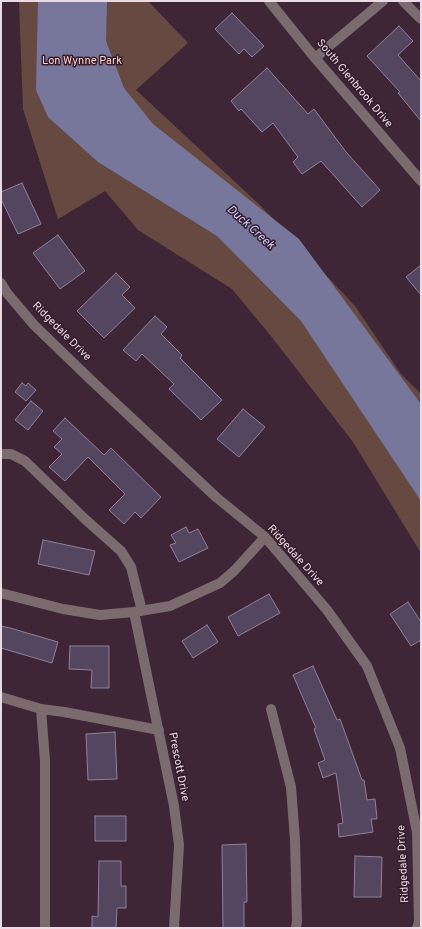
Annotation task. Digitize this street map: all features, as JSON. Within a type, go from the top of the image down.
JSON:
[{"type":"street","name":"South Glenbrook Drive","points":[[269,1],[315,58],[421,181]]},
{"type":"street","points":[[315,58],[383,1]]},
{"type":"street","points":[[403,1],[421,19]]},
{"type":"street","name":"Ridgedale Drive","points":[[1,283],[4,295],[92,381],[216,497],[265,537],[327,610],[367,666],[400,748],[417,832],[419,922],[417,928]]},
{"type":"street","name":"Prescott Drive","points":[[1,454],[12,454],[25,461],[86,520],[121,551],[132,568],[158,730],[174,806],[179,845],[174,928]]},
{"type":"street","points":[[1,593],[63,609],[100,615],[138,612],[170,606],[220,583],[234,571],[265,537]]},
{"type":"street","points":[[1,697],[42,709],[158,730]]},
{"type":"street","points":[[42,709],[45,761],[45,928]]},
{"type":"street","points":[[271,709],[291,787],[295,840],[296,928]]},
{"type":"green space","name":"Lon Wynne Park","points":[[19,1],[148,1],[188,43],[136,90],[262,207],[355,306],[401,374],[421,394],[421,553],[353,442],[271,336],[232,289],[138,230],[105,191],[58,219],[23,109]]},
{"type":"water","name":"Duck Creek","points":[[38,1],[107,1],[106,41],[124,88],[153,124],[299,239],[421,404],[421,501],[301,321],[217,236],[98,162],[48,117],[36,90]]},
{"type":"building","points":[[232,13],[264,46],[252,57],[244,49],[239,54],[215,29]]},
{"type":"building","points":[[399,26],[413,41],[398,55],[421,81],[421,121],[398,93],[400,92],[367,56]]},
{"type":"building","points":[[267,68],[308,114],[314,109],[346,152],[380,190],[362,207],[321,161],[302,174],[293,162],[298,157],[273,123],[262,132],[241,109],[239,111],[231,101]]},
{"type":"building","points":[[22,183],[41,224],[18,234],[1,199],[1,192]]},
{"type":"building","points":[[58,235],[85,271],[60,289],[33,253]]},
{"type":"building","points":[[421,265],[421,295],[406,277]]},
{"type":"building","points":[[116,273],[130,287],[122,295],[135,308],[104,338],[77,311]]},
{"type":"building","points":[[155,316],[167,327],[161,334],[182,355],[180,358],[222,400],[201,420],[169,389],[174,384],[142,354],[136,361],[123,350]]},
{"type":"building","points":[[22,383],[26,386],[28,383],[36,390],[26,401],[15,392]]},
{"type":"building","points":[[31,401],[43,411],[28,430],[15,420]]},
{"type":"building","points":[[243,409],[265,427],[239,457],[217,439]]},
{"type":"building","points":[[65,418],[104,455],[111,448],[161,497],[141,518],[135,512],[124,524],[109,510],[125,494],[88,457],[65,481],[49,467],[62,454],[54,447],[62,439],[53,431]]},
{"type":"building","points":[[186,527],[189,533],[198,529],[208,548],[179,562],[170,545],[176,543],[171,535]]},
{"type":"building","points":[[43,540],[95,551],[89,575],[38,564]]},
{"type":"building","points":[[269,594],[280,613],[238,636],[228,617]]},
{"type":"building","points":[[408,602],[421,622],[421,640],[411,646],[390,614]]},
{"type":"building","points":[[207,625],[218,642],[193,658],[182,641]]},
{"type":"building","points":[[1,626],[58,642],[52,663],[1,648]]},
{"type":"building","points":[[70,646],[109,646],[109,688],[91,688],[92,670],[69,669]]},
{"type":"building","points":[[313,666],[337,720],[340,719],[362,780],[364,780],[367,800],[375,799],[377,819],[371,819],[373,832],[339,837],[338,824],[343,823],[336,773],[323,778],[318,763],[325,760],[314,729],[316,728],[293,675]]},
{"type":"building","points":[[115,732],[117,779],[88,780],[86,734]]},
{"type":"building","points":[[95,816],[126,816],[126,841],[95,841]]},
{"type":"building","points":[[246,844],[247,902],[244,902],[244,928],[223,928],[222,845]]},
{"type":"building","points":[[355,856],[382,857],[381,897],[354,897]]},
{"type":"building","points":[[99,861],[121,861],[121,886],[126,886],[126,908],[117,908],[116,928],[92,928],[92,916],[98,917]]}]
